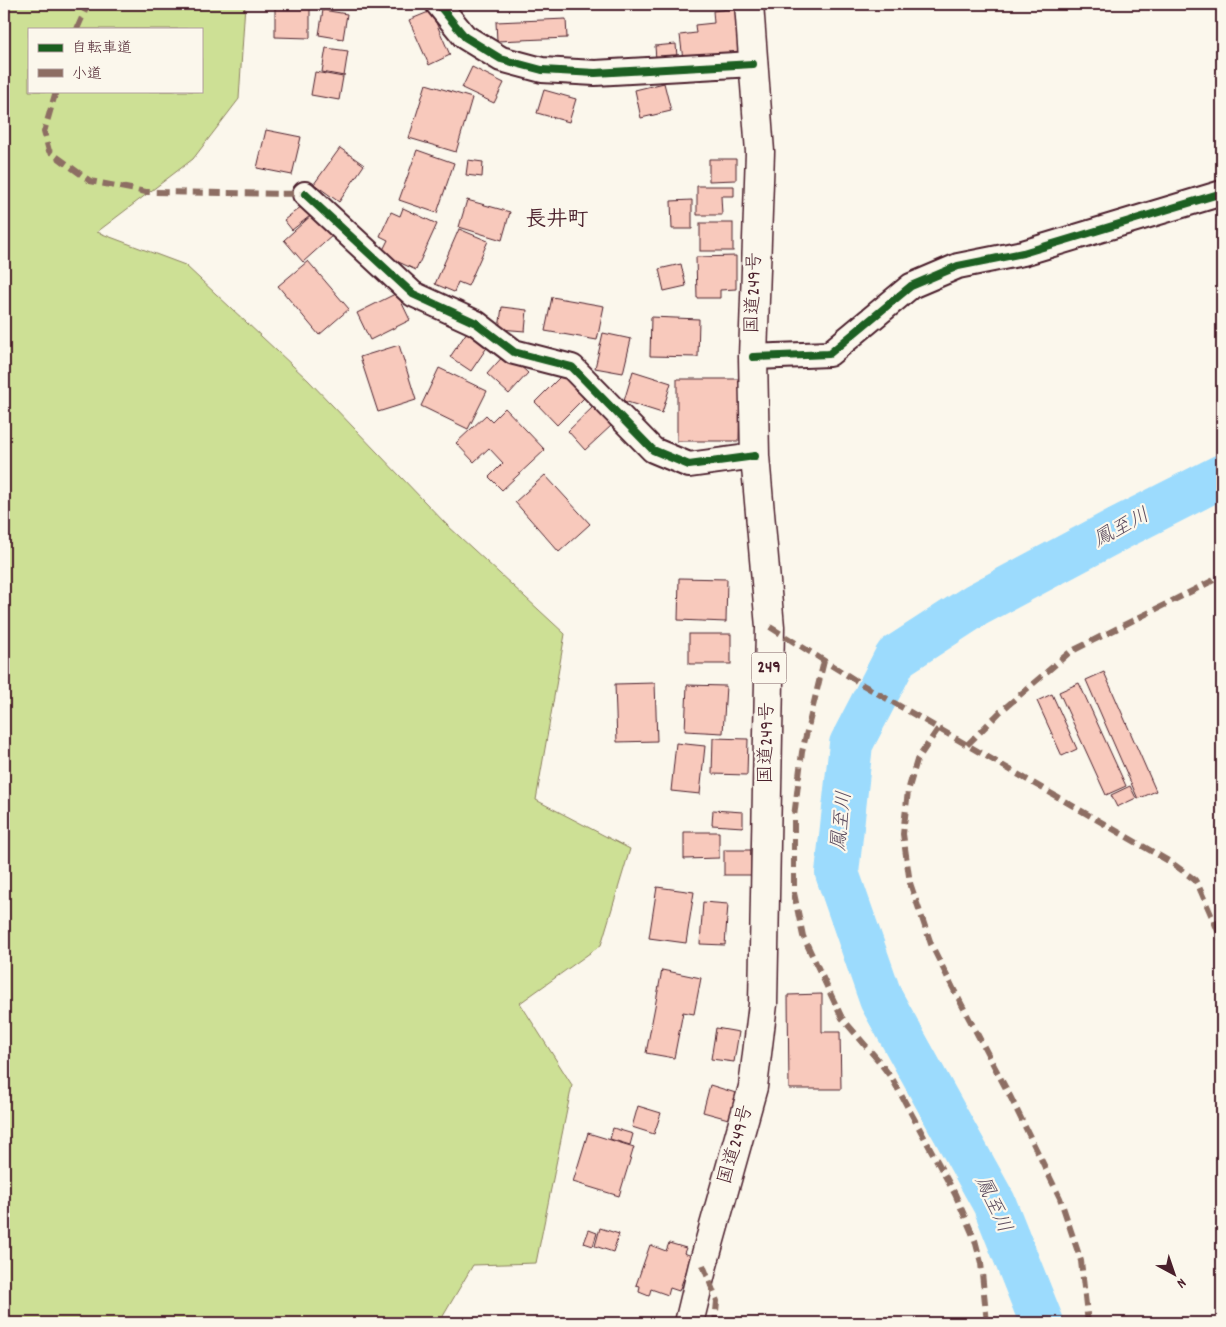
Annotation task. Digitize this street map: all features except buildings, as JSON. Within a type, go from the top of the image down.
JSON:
[{"type":"highway","name":"国道249号","points":[[689,1323],[703,1265],[753,1087],[763,1004],[770,627],[755,456],[753,357],[760,152],[749,4]]},
{"type":"street","points":[[438,4],[440,9],[465,37],[501,59],[542,70],[595,73],[753,64]]},
{"type":"street","points":[[753,357],[829,354],[911,286],[958,266],[1023,253],[1222,193]]},
{"type":"street","points":[[305,194],[413,294],[476,323],[514,352],[572,367],[653,450],[690,465],[755,456]]},
{"type":"green space","points":[[4,4],[245,4],[239,99],[193,159],[97,232],[185,265],[308,380],[447,525],[565,634],[536,800],[630,849],[601,945],[520,1003],[572,1085],[536,1263],[473,1265],[439,1323],[4,1323]]},
{"type":"waterway","name":"鳳至川","points":[[1042,1323],[994,1203],[881,999],[837,873],[851,744],[896,657],[976,605],[1222,476]]},
{"type":"marked path","points":[[77,28],[88,4]]},
{"type":"marked path","points":[[56,92],[44,132],[49,151],[90,181],[146,192],[305,194]]},
{"type":"marked path","points":[[967,745],[1000,712],[1070,652],[1222,576]]},
{"type":"marked path","points":[[770,627],[863,685],[1172,863],[1195,880],[1222,940]]},
{"type":"marked path","points":[[824,661],[802,752],[794,817],[794,893],[803,936],[842,1018],[893,1080],[955,1194],[975,1240],[981,1263],[987,1323]]},
{"type":"marked path","points":[[938,729],[917,760],[908,791],[903,834],[910,883],[931,944],[1011,1098],[1060,1198],[1081,1261],[1088,1323]]},
{"type":"marked path","points":[[703,1265],[717,1301],[715,1323]]},
{"type":"cycle path","points":[[438,4],[465,37],[501,59],[542,70],[595,73],[753,64]]},
{"type":"cycle path","points":[[753,357],[829,354],[911,286],[958,266],[1023,253],[1222,193]]},
{"type":"cycle path","points":[[305,194],[413,294],[476,323],[514,352],[572,367],[653,450],[689,465],[755,456]]},
{"type":"district","name":"長井町","points":[[557,221]]}]
